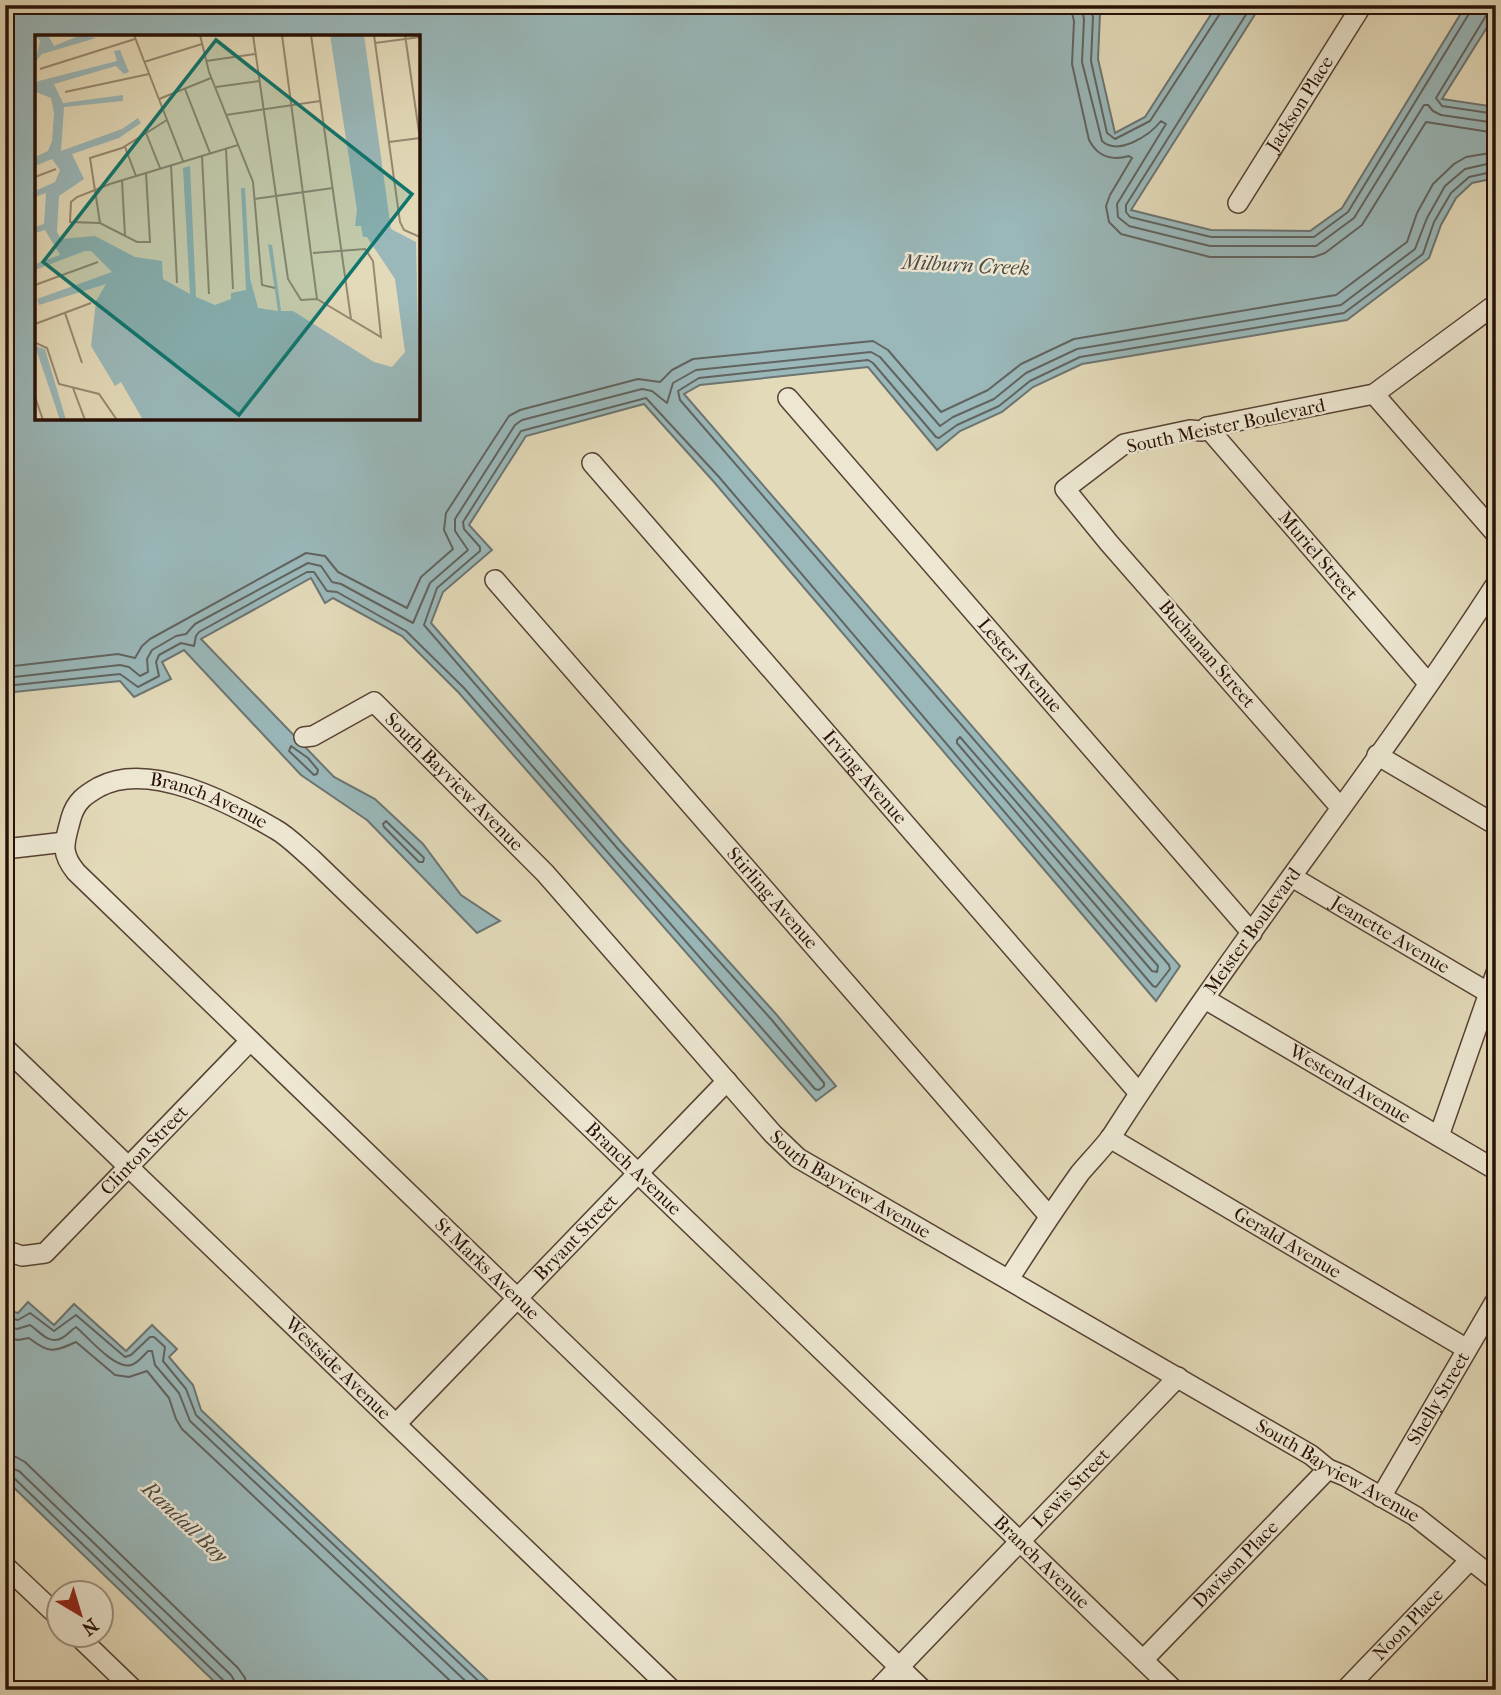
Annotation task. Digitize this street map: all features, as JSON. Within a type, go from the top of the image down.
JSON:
[{"type":"street","name":"Jackson Place","points":[[1238,203],[1362,5]]},
{"type":"street","points":[[1496,304],[1374,394],[1496,534]]},
{"type":"street","name":"South Meister Boulevard","points":[[1075,501],[1065,489],[1124,444],[1374,394]]},
{"type":"street","name":"Lester Avenue","points":[[788,398],[1252,933]]},
{"type":"street","name":"Muriel Street","points":[[1207,427],[1428,683]]},
{"type":"street","name":"Irving Avenue","points":[[592,463],[1139,1092]]},
{"type":"street","name":"Buchanan Street","points":[[1075,501],[1340,807]]},
{"type":"street","name":"Stirling Avenue","points":[[495,580],[1049,1216]]},
{"type":"street","name":"Meister Boulevard","points":[[1009,1279],[1049,1216],[1094,1154],[1110,1138],[1139,1092],[1496,584]]},
{"type":"street","name":"South Bayview Avenue","points":[[304,737],[313,736],[374,702],[545,873],[773,1134],[798,1158],[1311,1455],[1328,1469],[1415,1516],[1496,1580]]},
{"type":"street","points":[[1377,755],[1496,825]]},
{"type":"street","name":"Branch Avenue","points":[[65,842],[74,809],[82,797],[107,783],[132,778],[160,780],[189,788],[276,830],[313,859],[1174,1690]]},
{"type":"street","points":[[5,849],[65,842]]},
{"type":"street","name":"St Marks Avenue","points":[[65,842],[66,860],[76,872],[923,1690]]},
{"type":"street","name":"Jeanette Avenue","points":[[1292,877],[1489,993]]},
{"type":"street","points":[[1438,1136],[1496,973]]},
{"type":"street","name":"Westend Avenue","points":[[1205,999],[1496,1170]]},
{"type":"street","name":"Clinton Street","points":[[5,1250],[22,1256],[35,1256],[45,1253],[65,1236],[250,1041]]},
{"type":"street","name":"Westside Avenue","points":[[5,1048],[672,1690]]},
{"type":"street","name":"Bryant Street","points":[[396,1424],[727,1082]]},
{"type":"street","name":"Gerald Avenue","points":[[1110,1138],[1467,1349]]},
{"type":"street","name":"Shelly Street","points":[[1381,1497],[1496,1300]]},
{"type":"street","name":"Lewis Street","points":[[877,1690],[1178,1377]]},
{"type":"street","name":"Davison Place","points":[[1143,1660],[1328,1469]]},
{"type":"street","name":"Noon Place","points":[[1345,1690],[1470,1560]]},
{"type":"street","points":[[5,1566],[46,1605]]},
{"type":"street","points":[[93,1650],[134,1690]]},
{"type":"water","name":"Milburn Creek","points":[[5,5],[1095,5],[1100,14],[1098,59],[1115,133],[1145,117],[1217,5],[1261,5],[1131,210],[1211,230],[1310,231],[1342,208],[1466,5],[1496,5],[1496,13],[1442,99],[1496,107],[1496,178],[1472,183],[1456,198],[1441,225],[1429,258],[1347,320],[1082,364],[1033,387],[1002,412],[960,431],[937,450],[868,367],[700,385],[684,394],[1180,966],[1156,1001],[714,482],[644,404],[526,436],[469,525],[492,550],[443,592],[431,623],[623,844],[776,1014],[836,1086],[816,1101],[459,693],[402,636],[333,598],[325,603],[311,578],[201,639],[334,777],[375,799],[423,844],[461,895],[500,921],[477,933],[367,820],[301,775],[184,650],[162,662],[171,679],[134,697],[120,681],[5,693]]},
{"type":"water","name":"Randall Bay","points":[[28,1302],[54,1325],[74,1304],[126,1351],[152,1325],[177,1349],[169,1357],[193,1385],[201,1410],[498,1690],[223,1690],[116,1586],[116,1580],[109,1580],[5,1479],[5,1309],[18,1313]]}]
